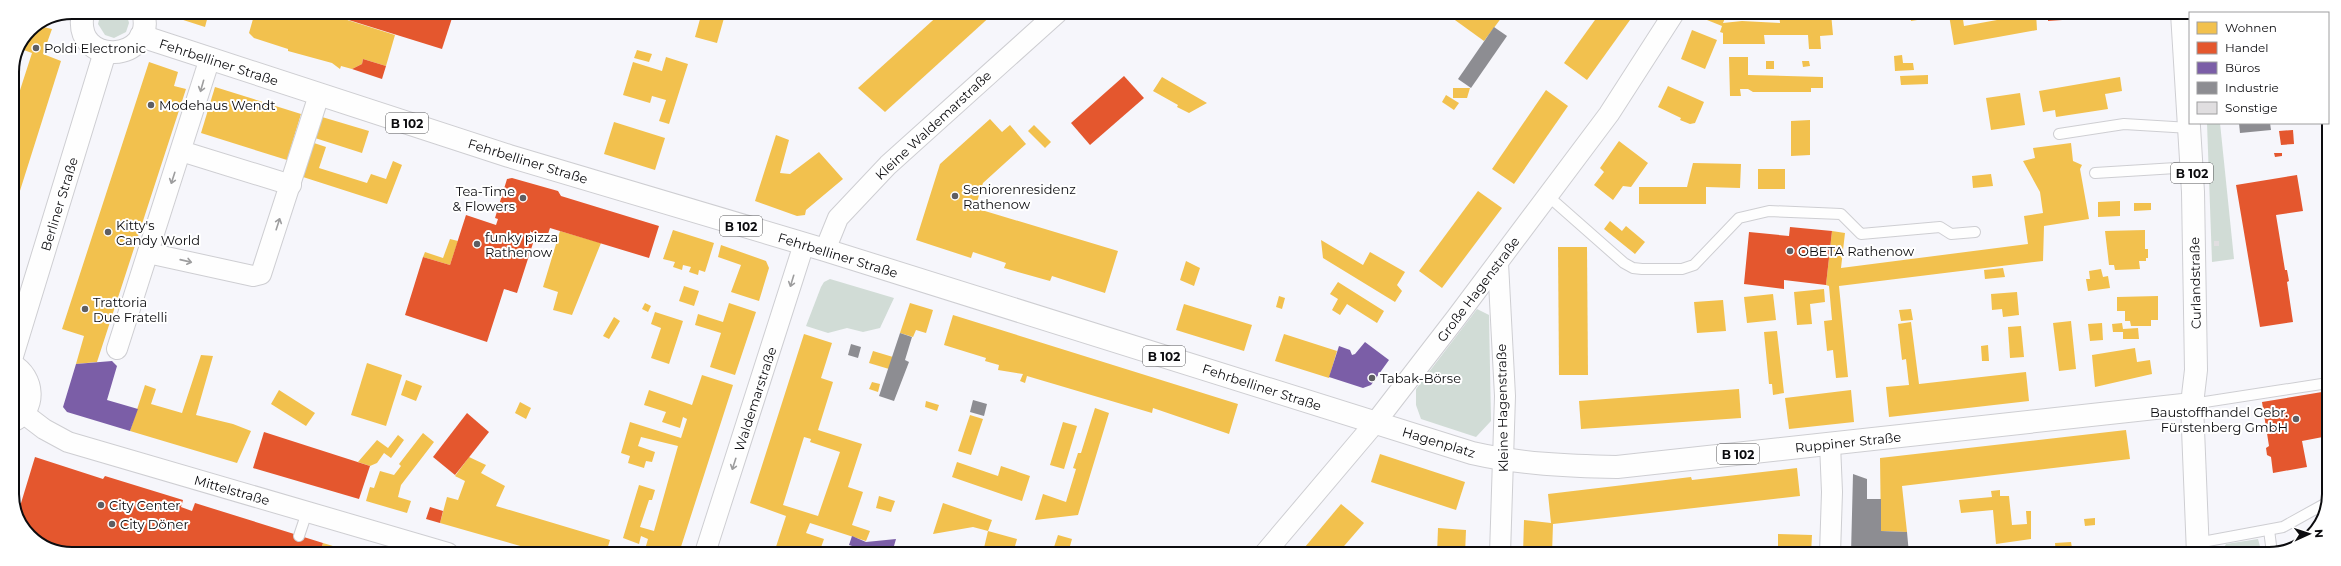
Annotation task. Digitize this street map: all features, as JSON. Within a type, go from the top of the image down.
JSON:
[{"type":"main road","points":[[83,19],[82,31],[87,40],[95,48],[105,52],[122,52],[136,43],[141,36],[145,25],[144,19]]},
{"type":"main road","name":"Curlandstraße","points":[[2182,19],[2189,114]]},
{"type":"main road","name":"Fehrbelliner Straße","points":[[141,36],[319,95],[598,183],[825,250],[1375,423]]},
{"type":"main road","name":"Berliner Straße","points":[[19,333],[105,52]]},
{"type":"main road","name":"Curlandstraße","points":[[2190,124],[2196,355],[2192,404],[2197,547]]},
{"type":"main road","points":[[19,371],[25,376],[29,385],[29,400],[19,415]]},
{"type":"main road","name":"Ruppiner Straße","points":[[1504,460],[1550,465],[1617,467],[2192,404]]},
{"type":"main road","name":"Hagenplatz","points":[[1375,423],[1472,453],[1504,460]]},
{"type":"street","name":"Kleine Waldemarstraße","points":[[825,250],[838,218],[888,165],[1049,19]]},
{"type":"street","name":"Große Hagenstraße","points":[[1271,547],[1375,423],[1498,263],[1609,114],[1670,19]]},
{"type":"street","points":[[117,349],[210,58]]},
{"type":"street","points":[[148,253],[253,276],[262,274],[319,95]]},
{"type":"street","points":[[181,151],[291,185]]},
{"type":"street","name":"Waldemarstraße","points":[[707,547],[804,244]]},
{"type":"street","name":"Kleine Hagenstraße","points":[[1498,263],[1505,396],[1500,547]]},
{"type":"street","name":"Mittelstraße","points":[[19,417],[68,442],[427,547]]},
{"type":"street","points":[[1830,444],[1832,492],[1830,547]]},
{"type":"lane","points":[[2059,134],[2124,124],[2190,128]]},
{"type":"lane","points":[[2095,173],[2192,167]]},
{"type":"lane","points":[[1548,196],[1624,263],[1632,268],[1642,270],[1682,269],[1694,265],[1740,218],[1769,211],[1841,214],[1861,234],[1940,227],[1951,234],[1975,232]]},
{"type":"lane","points":[[2192,404],[2322,384]]},
{"type":"lane","points":[[2205,547],[2282,527],[2321,506]]},
{"type":"lane","points":[[299,536],[307,512]]},
{"type":"lane","points":[[2269,530],[2271,547]]},
{"type":"shaded area","points":[[99,19],[128,19],[129,23],[126,32],[114,38],[105,35],[98,24]]},
{"type":"shaded area","points":[[2207,124],[2220,124],[2234,259],[2212,262]]},
{"type":"shaded area","points":[[830,279],[894,298],[880,328],[863,332],[847,328],[828,333],[806,326],[821,287],[824,282]]},
{"type":"shaded area","points":[[1477,309],[1489,315],[1491,421],[1476,437],[1421,419],[1416,405],[1416,389]]},
{"type":"shaded area","points":[[2258,539],[2260,547],[2224,547],[2226,544]]},
{"type":"building: Wohnen","points":[[180,19],[207,19],[205,27]]},
{"type":"building: Wohnen","points":[[253,19],[344,19],[395,35],[386,66],[363,59],[362,64],[352,69],[341,66],[340,69],[332,63],[288,51],[288,49],[254,38],[249,33]]},
{"type":"building: Wohnen","points":[[700,19],[724,19],[717,43],[695,37]]},
{"type":"building: Wohnen","points":[[934,19],[987,19],[885,112],[858,88]]},
{"type":"building: Wohnen","points":[[1454,19],[1500,19],[1484,41]]},
{"type":"building: Wohnen","points":[[1596,19],[1631,19],[1587,80],[1564,63]]},
{"type":"building: Wohnen","points":[[1704,19],[1725,19],[1723,23],[1742,21],[1780,23],[1780,19],[1832,19],[1833,35],[1820,36],[1821,49],[1809,49],[1808,35],[1764,35],[1765,44],[1723,44],[1723,33],[1720,32],[1722,26]]},
{"type":"building: Wohnen","points":[[1911,19],[1924,19],[1911,21]]},
{"type":"building: Wohnen","points":[[1950,19],[1963,19],[1964,26],[2003,19],[2036,19],[2037,30],[1954,45]]},
{"type":"building: Wohnen","points":[[44,27],[52,29],[43,54],[61,61],[19,194],[19,93],[32,53],[24,50],[34,34]]},
{"type":"building: Wohnen","points":[[1692,30],[1717,40],[1705,69],[1681,59]]},
{"type":"building: Wohnen","points":[[637,50],[652,54],[649,62],[634,58]]},
{"type":"building: Wohnen","points":[[1902,55],[1903,63],[1913,63],[1914,70],[1895,71],[1894,56]]},
{"type":"building: Wohnen","points":[[666,57],[688,64],[669,124],[659,121],[666,100],[652,96],[650,103],[623,95],[633,62],[662,71]]},
{"type":"building: Wohnen","points":[[1729,57],[1748,57],[1748,75],[1823,77],[1823,88],[1811,88],[1811,92],[1753,92],[1748,89],[1740,89],[1741,96],[1730,96]]},
{"type":"building: Wohnen","points":[[1766,61],[1774,61],[1774,69],[1766,69]]},
{"type":"building: Wohnen","points":[[1802,61],[1809,61],[1810,66],[1803,67]]},
{"type":"building: Wohnen","points":[[149,62],[178,72],[174,86],[186,89],[97,362],[76,364],[84,336],[62,329]]},
{"type":"building: Wohnen","points":[[1928,75],[1928,84],[1901,85],[1900,76]]},
{"type":"building: Wohnen","points":[[1162,77],[1207,103],[1189,113],[1177,107],[1178,105],[1153,91]]},
{"type":"building: Wohnen","points":[[2120,77],[2122,91],[2105,94],[2108,109],[2056,117],[2055,110],[2043,112],[2039,91]]},
{"type":"building: Wohnen","points":[[1668,86],[1704,102],[1695,123],[1690,124],[1680,120],[1681,118],[1658,107]]},
{"type":"building: Wohnen","points":[[215,87],[301,114],[287,160],[201,133]]},
{"type":"building: Wohnen","points":[[1453,88],[1470,88],[1467,98],[1453,98]]},
{"type":"building: Wohnen","points":[[1546,90],[1568,106],[1514,184],[1492,169]]},
{"type":"building: Wohnen","points":[[2020,93],[2025,125],[1991,130],[1986,98]]},
{"type":"building: Wohnen","points":[[1446,95],[1459,103],[1454,110],[1442,102]]},
{"type":"building: Wohnen","points":[[322,117],[369,131],[362,153],[315,138]]},
{"type":"building: Wohnen","name":"Seniorenresidenz Rathenow","points":[[990,119],[1002,132],[1010,125],[1026,144],[983,183],[975,208],[1118,251],[1105,293],[1052,276],[1050,281],[1004,268],[1006,263],[973,252],[971,258],[916,240],[940,164]]},
{"type":"building: Wohnen","points":[[1810,120],[1810,155],[1791,156],[1791,121]]},
{"type":"building: Wohnen","points":[[614,122],[665,138],[655,170],[604,154]]},
{"type":"building: Wohnen","points":[[1034,125],[1051,142],[1045,148],[1028,131]]},
{"type":"building: Wohnen","points":[[776,135],[789,140],[780,173],[790,174],[819,152],[843,179],[806,210],[805,215],[797,216],[755,201]]},
{"type":"building: Wohnen","points":[[1619,141],[1648,163],[1631,187],[1623,186],[1613,200],[1594,185],[1604,172],[1600,168]]},
{"type":"building: Wohnen","points":[[314,143],[326,147],[319,168],[367,183],[371,174],[386,179],[393,161],[402,165],[387,204],[303,177]]},
{"type":"building: Wohnen","points":[[2071,143],[2073,161],[2082,165],[2080,169],[2089,219],[2044,226],[2043,261],[1839,286],[1848,377],[1836,378],[1833,350],[1827,351],[1824,321],[1832,320],[1829,286],[1826,285],[1832,231],[1845,233],[1841,268],[2028,244],[2024,216],[2043,213],[2040,192],[2023,161],[2035,158],[2033,148]]},
{"type":"building: Wohnen","points":[[1693,163],[1741,164],[1740,188],[1706,187],[1706,204],[1639,204],[1639,187],[1687,187]]},
{"type":"building: Wohnen","points":[[1758,169],[1785,169],[1785,189],[1758,189]]},
{"type":"building: Wohnen","points":[[1991,174],[1993,186],[1973,188],[1972,176]]},
{"type":"building: Wohnen","points":[[1478,191],[1502,208],[1442,288],[1419,271]]},
{"type":"building: Wohnen","points":[[2120,201],[2120,216],[2098,217],[2098,202]]},
{"type":"building: Wohnen","points":[[2134,203],[2151,203],[2151,210],[2134,211]]},
{"type":"building: Wohnen","points":[[1610,221],[1622,231],[1626,226],[1645,242],[1635,254],[1604,229]]},
{"type":"building: Wohnen","points":[[673,230],[714,243],[705,272],[699,270],[698,275],[689,272],[691,267],[683,265],[682,270],[673,267],[675,262],[663,259]]},
{"type":"building: Wohnen","points":[[2145,230],[2145,249],[2148,249],[2148,258],[2146,258],[2146,261],[2139,261],[2140,269],[2115,270],[2114,265],[2109,265],[2105,231]]},
{"type":"building: Wohnen","points":[[560,231],[601,243],[572,315],[553,310],[558,292],[543,287]]},
{"type":"building: Wohnen","points":[[450,239],[458,241],[450,265],[423,257],[425,252],[443,258]]},
{"type":"building: Wohnen","points":[[1321,240],[1363,265],[1370,252],[1405,272],[1397,285],[1402,291],[1395,302],[1323,258]]},
{"type":"building: Wohnen","points":[[721,245],[766,261],[769,268],[759,301],[731,292],[741,265],[718,257]]},
{"type":"building: Wohnen","points":[[1558,247],[1587,247],[1588,375],[1559,375]]},
{"type":"building: Wohnen","points":[[1186,261],[1200,268],[1194,286],[1180,280]]},
{"type":"building: Wohnen","points":[[2003,268],[2005,277],[1985,279],[1984,270]]},
{"type":"building: Wohnen","points":[[2101,269],[2103,277],[2108,276],[2110,288],[2088,291],[2086,279],[2090,279],[2089,271]]},
{"type":"building: Wohnen","points":[[1338,282],[1384,311],[1377,323],[1347,304],[1340,315],[1332,310],[1338,299],[1330,294]]},
{"type":"building: Wohnen","points":[[684,286],[699,291],[694,306],[679,301]]},
{"type":"building: Wohnen","points":[[1824,289],[1825,302],[1810,304],[1812,324],[1797,325],[1794,292]]},
{"type":"building: Wohnen","points":[[2017,292],[2019,315],[2003,317],[2002,309],[1992,310],[1991,294]]},
{"type":"building: Wohnen","points":[[1773,294],[1776,320],[1747,323],[1744,297]]},
{"type":"building: Wohnen","points":[[1279,296],[1285,298],[1282,309],[1276,307]]},
{"type":"building: Wohnen","points":[[2158,296],[2158,320],[2151,320],[2151,326],[2131,326],[2130,321],[2125,321],[2125,311],[2117,311],[2117,297]]},
{"type":"building: Wohnen","points":[[1723,300],[1726,331],[1697,333],[1694,302]]},
{"type":"building: Wohnen","points":[[645,303],[651,306],[648,312],[642,309]]},
{"type":"building: Wohnen","points":[[729,303],[756,312],[735,375],[710,367],[721,333],[695,325],[698,314],[723,322]]},
{"type":"building: Wohnen","points":[[910,303],[933,310],[926,333],[916,330],[913,337],[900,333]]},
{"type":"building: Wohnen","points":[[1184,304],[1252,325],[1244,351],[1176,330]]},
{"type":"building: Wohnen","points":[[1911,309],[1913,320],[1901,321],[1899,310]]},
{"type":"building: Wohnen","points":[[655,312],[683,321],[669,364],[651,358],[661,328],[651,324]]},
{"type":"building: Wohnen","points":[[953,315],[1238,404],[1229,434],[1153,408],[1152,413],[1027,376],[1025,383],[1020,381],[1023,374],[998,370],[999,365],[985,361],[986,358],[944,345]]},
{"type":"building: Wohnen","points":[[614,317],[620,321],[609,339],[603,336]]},
{"type":"building: Wohnen","points":[[2071,321],[2076,369],[2059,371],[2053,323]]},
{"type":"building: Wohnen","points":[[1911,322],[1919,384],[2026,372],[2029,401],[1889,417],[1886,387],[1909,385],[1906,359],[1902,360],[1898,324]]},
{"type":"building: Wohnen","points":[[2102,323],[2103,340],[2090,341],[2088,324]]},
{"type":"building: Wohnen","points":[[2122,323],[2123,329],[2138,328],[2139,339],[2123,339],[2123,332],[2113,332],[2112,324]]},
{"type":"building: Wohnen","points":[[2021,326],[2024,357],[2010,358],[2008,327]]},
{"type":"building: Wohnen","points":[[1777,331],[1784,393],[1773,395],[1772,384],[1769,384],[1764,332]]},
{"type":"building: Wohnen","points":[[804,334],[832,343],[821,378],[833,382],[818,430],[862,444],[848,487],[863,492],[852,525],[870,531],[866,541],[810,523],[806,533],[824,539],[821,547],[776,547],[786,516],[750,503]],"holes":[[[804,437],[811,439],[810,442],[840,452],[818,516],[783,505]]]},
{"type":"building: Wohnen","points":[[1284,334],[1337,351],[1329,378],[1275,361]]},
{"type":"building: Wohnen","points":[[1988,345],[1989,361],[1982,361],[1981,346]]},
{"type":"building: Wohnen","points":[[2135,348],[2137,362],[2150,360],[2152,374],[2095,387],[2092,355]]},
{"type":"building: Wohnen","points":[[873,351],[893,357],[889,369],[869,363]]},
{"type":"building: Wohnen","points":[[201,355],[213,356],[196,415],[233,424],[251,431],[237,463],[130,431],[145,385],[156,389],[151,404],[182,413]]},
{"type":"building: Wohnen","points":[[367,363],[402,375],[386,426],[351,415]]},
{"type":"building: Wohnen","points":[[702,375],[733,385],[681,547],[646,547],[648,539],[641,536],[639,544],[623,538],[639,485],[655,490],[652,500],[649,500],[640,527],[654,531],[678,446],[641,437],[638,446],[655,452],[652,462],[646,461],[644,468],[628,463],[630,456],[621,453],[630,422],[681,438],[687,419],[683,417],[680,428],[662,422],[666,412],[644,405],[649,390],[692,405]]},
{"type":"building: Wohnen","points":[[406,380],[422,386],[416,401],[401,395]]},
{"type":"building: Wohnen","points":[[872,382],[880,384],[878,392],[869,389]]},
{"type":"building: Wohnen","points":[[1739,389],[1741,418],[1581,429],[1579,401]]},
{"type":"building: Wohnen","points":[[279,390],[315,413],[306,426],[271,404]]},
{"type":"building: Wohnen","points":[[1851,390],[1854,422],[1789,429],[1785,398]]},
{"type":"building: Wohnen","points":[[926,401],[939,405],[937,411],[925,407]]},
{"type":"building: Wohnen","points":[[520,402],[531,408],[526,419],[515,413]]},
{"type":"building: Wohnen","points":[[1095,408],[1109,413],[1078,515],[1035,520],[1043,494],[1066,502],[1076,469],[1073,468],[1078,453],[1081,453]]},
{"type":"building: Wohnen","points":[[970,415],[983,419],[971,455],[958,451]]},
{"type":"building: Wohnen","points":[[1063,422],[1077,426],[1064,469],[1050,465]]},
{"type":"building: Wohnen","points":[[2126,430],[2130,459],[1902,486],[1907,532],[1881,531],[1880,458]]},
{"type":"building: Wohnen","points":[[423,433],[434,442],[401,485],[398,497],[411,501],[407,513],[366,501],[370,487],[374,488],[380,471],[394,475],[401,466],[399,464]]},
{"type":"building: Wohnen","points":[[398,435],[404,440],[391,458],[384,453],[377,463],[370,466],[358,462],[377,440],[388,448]]},
{"type":"building: Wohnen","points":[[1380,454],[1465,482],[1456,510],[1371,482]]},
{"type":"building: Wohnen","points":[[469,457],[486,465],[481,473],[505,486],[496,506],[610,540],[608,547],[524,547],[440,523],[447,497],[458,500],[465,481],[455,476]]},
{"type":"building: Wohnen","points":[[957,462],[998,476],[1001,466],[1030,476],[1022,501],[952,477]]},
{"type":"building: Wohnen","points":[[1797,468],[1800,496],[1553,524],[1552,547],[1523,547],[1524,520],[1551,523],[1548,494],[1691,477],[1692,480]]},
{"type":"building: Wohnen","points":[[2000,490],[2000,496],[2009,496],[2012,525],[2027,524],[2026,511],[2031,511],[2031,539],[1996,544],[1993,510],[1961,513],[1959,500],[1992,497],[1991,491]]},
{"type":"building: Wohnen","points":[[879,496],[895,501],[891,512],[876,508]]},
{"type":"building: Wohnen","points":[[943,503],[992,520],[988,531],[973,527],[933,534]]},
{"type":"building: Wohnen","points":[[1341,504],[1364,523],[1343,547],[1305,547]]},
{"type":"building: Wohnen","points":[[2095,518],[2095,525],[2085,526],[2084,519]]},
{"type":"building: Wohnen","points":[[1438,528],[1466,530],[1465,547],[1437,547]]},
{"type":"building: Wohnen","points":[[988,531],[1017,539],[1015,547],[984,547]]},
{"type":"building: Wohnen","points":[[1778,534],[1812,535],[1811,547],[1778,547]]},
{"type":"building: Wohnen","points":[[1058,535],[1072,539],[1070,547],[1054,547]]},
{"type":"building: Wohnen","points":[[2071,542],[2072,547],[2055,547],[2055,543]]},
{"type":"building: Wohnen","points":[[323,543],[336,547],[322,547]]},
{"type":"building: Handel","points":[[346,19],[452,19],[442,49]]},
{"type":"building: Handel","points":[[2048,19],[2076,19],[2048,21]]},
{"type":"building: Handel","points":[[363,59],[386,66],[382,79],[352,69],[362,64]]},
{"type":"building: Handel","points":[[1124,76],[1144,98],[1090,145],[1071,123]]},
{"type":"building: Handel","points":[[2293,130],[2294,144],[2281,145],[2279,131]]},
{"type":"building: Handel","points":[[2274,153],[2282,153],[2282,156],[2275,157]]},
{"type":"building: Handel","points":[[2297,175],[2303,211],[2276,215],[2285,270],[2287,270],[2289,281],[2287,282],[2293,322],[2260,327],[2236,185]]},
{"type":"building: Handel","points":[[512,178],[558,191],[561,196],[659,226],[649,258],[550,228],[548,234],[540,235],[531,232],[531,230],[529,235],[535,237],[517,293],[504,289],[487,342],[405,315],[423,257],[450,265],[466,215],[496,225],[498,219],[495,218],[507,179]]},
{"type":"building: Handel","points":[[1790,227],[1832,231],[1826,285],[1784,280],[1784,289],[1744,284],[1749,232],[1789,236]]},
{"type":"building: Handel","name":"Baustoffhandel Gebr. Fürstenberg GmbH","points":[[2322,392],[2322,437],[2302,441],[2307,467],[2273,473],[2271,457],[2267,455],[2266,448],[2269,446],[2262,402]]},
{"type":"building: Handel","points":[[467,413],[489,432],[455,475],[433,457]]},
{"type":"building: Handel","points":[[264,432],[370,466],[359,499],[253,468]]},
{"type":"building: Handel","name":"City Center","points":[[35,457],[103,479],[105,476],[183,500],[181,507],[192,511],[195,503],[323,543],[322,547],[61,546],[45,540],[37,534],[28,524],[20,506]]},
{"type":"building: Handel","points":[[430,507],[443,511],[440,523],[426,519]]},
{"type":"building: Büros","points":[[1365,342],[1389,360],[1371,385],[1363,388],[1329,377],[1339,346],[1350,350],[1352,355],[1355,354]]},
{"type":"building: Büros","points":[[112,361],[117,366],[107,400],[138,409],[130,431],[67,412],[63,407],[76,364]]},
{"type":"building: Büros","points":[[852,536],[866,542],[896,539],[894,547],[855,547],[849,545]]},
{"type":"building: Industrie","points":[[1494,27],[1507,36],[1471,88],[1458,79]]},
{"type":"building: Industrie","points":[[2239,124],[2270,124],[2271,130],[2240,133]]},
{"type":"building: Industrie","points":[[900,333],[912,337],[905,360],[909,362],[894,401],[879,396]]},
{"type":"building: Industrie","points":[[851,344],[861,347],[858,358],[848,355]]},
{"type":"building: Industrie","points":[[973,400],[987,404],[984,416],[970,412]]},
{"type":"building: Industrie","points":[[1853,474],[1867,479],[1867,499],[1881,499],[1881,531],[1907,532],[1908,547],[1851,547]]},
{"type":"building: Sonstige","points":[[2214,241],[2219,241],[2219,246],[2214,246]]},
{"type":"place","name":"Poldi Electronic","points":[[36,48]]},
{"type":"place","name":"Modehaus Wendt","points":[[151,105]]},
{"type":"place","name":"Seniorenresidenz Rathenow","points":[[955,196]]},
{"type":"place","name":"Tea-Time & Flowers","points":[[523,198]]},
{"type":"place","name":"Kitty's Candy World","points":[[108,232]]},
{"type":"place","name":"funky pizza Rathenow","points":[[477,244]]},
{"type":"place","name":"OBETA Rathenow","points":[[1790,251]]},
{"type":"place","name":"Trattoria Due Fratelli","points":[[85,309]]},
{"type":"place","name":"Tabak-Börse","points":[[1372,378]]},
{"type":"place","name":"Baustoffhandel Gebr. Fürstenberg GmbH","points":[[2296,419]]},
{"type":"place","name":"City Center","points":[[101,505]]},
{"type":"place","name":"City Döner","points":[[112,524]]}]
